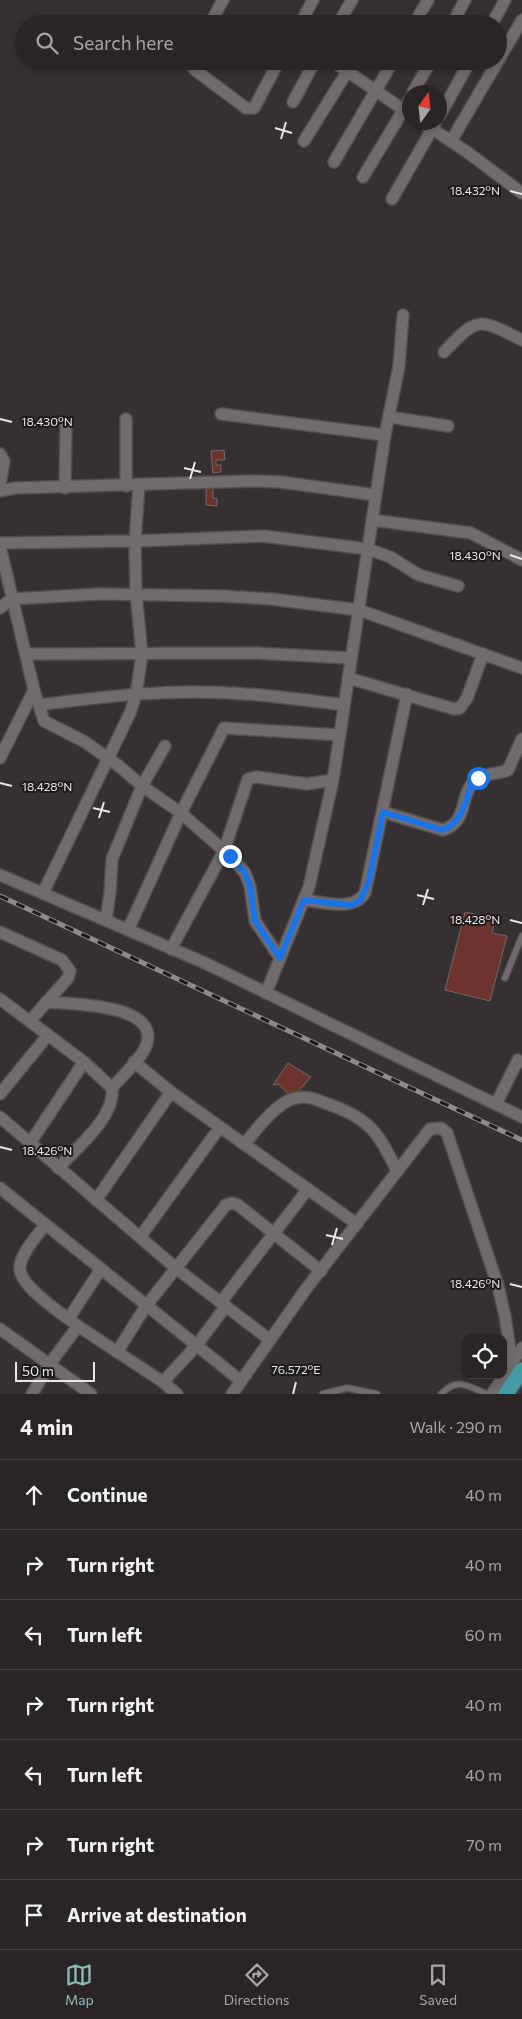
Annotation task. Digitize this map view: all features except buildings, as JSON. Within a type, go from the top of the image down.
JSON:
[{"type":"highway","points":[[506,1394],[517,1367]]},
{"type":"street","points":[[215,15],[223,0]]},
{"type":"street","points":[[305,15],[313,0]]},
{"type":"street","points":[[343,15],[352,0]]},
{"type":"street","points":[[419,15],[428,0]]},
{"type":"street","points":[[457,15],[465,0]]},
{"type":"street","points":[[497,15],[505,0]]},
{"type":"street","points":[[507,46],[522,20]]},
{"type":"street","points":[[195,70],[246,108],[254,108],[274,70]]},
{"type":"street","points":[[293,102],[310,70]]},
{"type":"street","points":[[344,70],[402,109]]},
{"type":"street","points":[[334,162],[388,70]]},
{"type":"street","points":[[417,85],[425,70]]},
{"type":"street","points":[[447,102],[465,70]]},
{"type":"street","points":[[451,141],[493,70]]},
{"type":"street","points":[[304,141],[347,72]]},
{"type":"street","points":[[362,177],[402,118]]},
{"type":"street","points":[[392,199],[427,130]]},
{"type":"street","points":[[437,130],[522,193]]},
{"type":"street","points":[[266,993],[309,887],[333,780],[385,435],[399,366],[403,315]]},
{"type":"street","points":[[444,352],[473,324],[482,323],[497,327],[522,340]]},
{"type":"street","points":[[221,414],[385,435]]},
{"type":"street","points":[[389,417],[448,426]]},
{"type":"street","points":[[126,419],[126,486]]},
{"type":"street","points":[[65,488],[66,425]]},
{"type":"street","points":[[0,485],[2,457]]},
{"type":"street","points":[[0,491],[15,488],[282,482],[376,495]]},
{"type":"street","points":[[43,893],[130,713],[136,695],[142,654],[136,594],[135,541],[139,485]]},
{"type":"street","points":[[372,520],[471,533],[522,560]]},
{"type":"street","points":[[280,958],[255,921],[250,886],[245,873],[224,851],[181,813],[85,742],[44,721],[11,600],[0,545],[262,536],[368,549],[390,557],[419,576],[458,586]]},
{"type":"street","points":[[0,608],[11,600],[99,594],[271,599],[359,610],[522,668]]},
{"type":"street","points":[[26,654],[253,652],[352,658]]},
{"type":"street","points":[[348,678],[454,709],[460,708],[467,698],[483,654]]},
{"type":"street","points":[[0,758],[34,690]]},
{"type":"street","points":[[39,705],[136,695],[202,692],[244,693],[344,706]]},
{"type":"street","points":[[304,900],[351,905],[360,901],[369,881],[407,694]]},
{"type":"street","points":[[128,930],[181,813],[224,728],[340,735]]},
{"type":"street","points":[[383,812],[443,830],[451,827],[457,822],[472,782],[484,775],[508,770],[522,739]]},
{"type":"street","points":[[106,920],[112,859],[142,786],[165,746]]},
{"type":"street","points":[[171,949],[224,851],[248,779],[256,777],[307,784],[333,780]]},
{"type":"street","points":[[0,874],[266,993],[522,1118]]},
{"type":"street","points":[[0,932],[62,960],[70,971],[68,978],[30,1022]]},
{"type":"street","points":[[0,999],[84,1062],[112,1088]]},
{"type":"street","points":[[46,1002],[113,1007],[127,1013],[147,1030],[148,1038],[146,1048],[112,1088],[111,1103],[105,1114],[58,1168]]},
{"type":"street","points":[[0,1094],[48,1035]]},
{"type":"street","points":[[496,1104],[521,1059]]},
{"type":"street","points":[[30,1144],[84,1062]]},
{"type":"street","points":[[134,1062],[171,1092],[357,1224]]},
{"type":"street","points":[[96,1200],[171,1092]]},
{"type":"street","points":[[244,1144],[282,1104],[304,1096],[342,1108],[361,1118],[374,1130],[384,1144],[397,1172]]},
{"type":"street","points":[[0,1117],[177,1269],[270,1340]]},
{"type":"street","points":[[140,1237],[220,1127]]},
{"type":"street","points":[[232,1394],[321,1271],[430,1129],[441,1128],[447,1133],[498,1286],[517,1367]]},
{"type":"street","points":[[164,1382],[196,1346],[223,1304],[308,1189]]},
{"type":"street","points":[[0,1204],[4,1191],[241,1381]]},
{"type":"street","points":[[117,1352],[146,1306],[226,1205],[232,1203],[238,1205],[321,1271]]},
{"type":"street","points":[[45,1225],[28,1248],[20,1266],[21,1274],[28,1287],[78,1326],[164,1382],[177,1394]]},
{"type":"street","points":[[68,1318],[101,1269]]},
{"type":"street","points":[[32,1394],[50,1364],[78,1326]]},
{"type":"street","points":[[0,1329],[91,1394]]},
{"type":"street","points":[[492,1394],[517,1367],[522,1348]]},
{"type":"lane","points":[[506,978],[522,936]]},
{"type":"lane","points":[[440,1394],[449,1386],[463,1384],[486,1394]]},
{"type":"lane","points":[[323,1394],[348,1388],[377,1394]]},
{"type":"railway","points":[[0,896],[522,1140]]},
{"type":"route","points":[[230,856],[245,873],[250,886],[255,921],[280,958],[304,900],[351,905],[360,901],[369,881],[383,812],[443,830],[457,822],[472,782],[478,778]]}]
